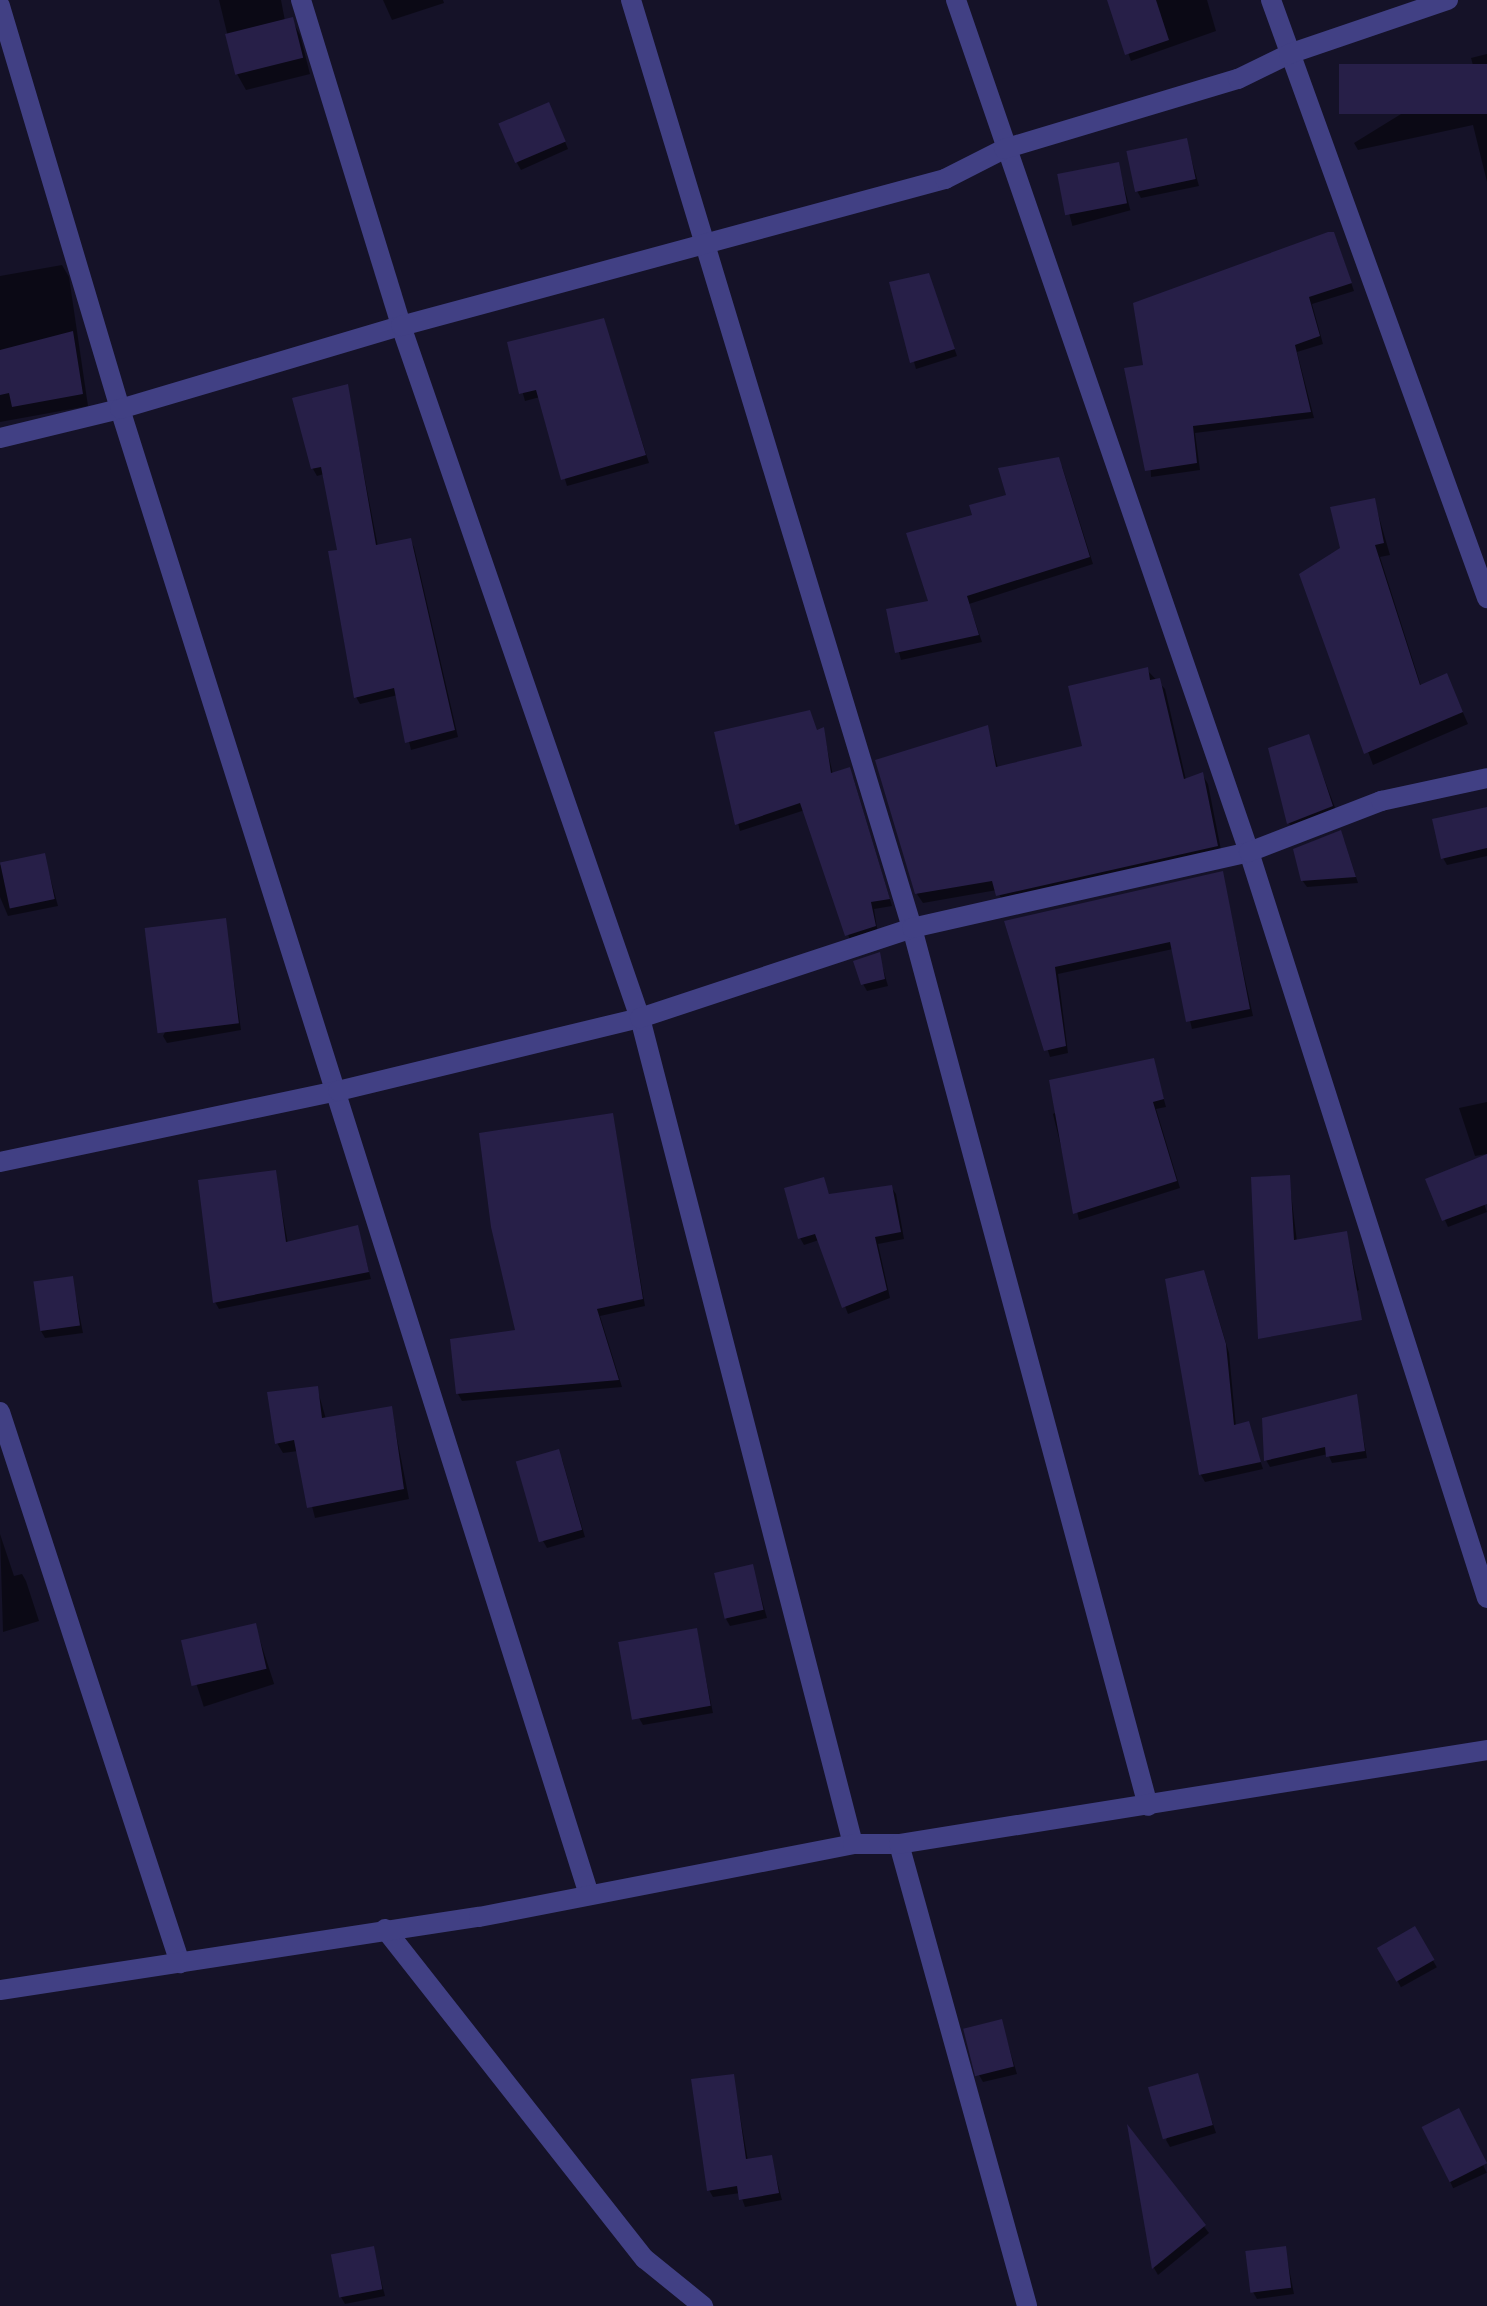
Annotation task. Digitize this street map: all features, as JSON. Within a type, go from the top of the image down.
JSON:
[{"type":"street","points":[[301,0],[401,326],[640,1018],[853,1844]]},
{"type":"street","points":[[631,0],[912,928],[1148,1806]]},
{"type":"street","points":[[956,0],[1004,149],[1249,852],[1487,1598]]},
{"type":"street","points":[[1271,0],[1487,598]]},
{"type":"street","points":[[0,438],[120,409],[401,326],[945,179],[1004,149],[1238,79],[1289,54],[1448,0]]},
{"type":"street","points":[[0,6],[120,409],[338,1091],[589,1895]]},
{"type":"street","points":[[0,1162],[338,1091],[640,1018],[912,928],[1249,852],[1381,801],[1487,778]]},
{"type":"street","points":[[0,1412],[180,1963]]},
{"type":"street","points":[[0,1990],[589,1895],[853,1844],[899,1844],[1487,1750]]},
{"type":"street","points":[[899,1844],[1027,2306]]},
{"type":"street","points":[[385,1929],[645,2259],[703,2306]]},
{"type":"building","points":[[1107,0],[1156,0],[1169,40],[1125,55]]},
{"type":"building","points":[[293,17],[303,58],[235,75],[225,34]]},
{"type":"building","points":[[1339,64],[1487,64],[1487,114],[1339,114]]},
{"type":"building","points":[[549,102],[566,142],[515,163],[498,123]]},
{"type":"building","points":[[1187,138],[1196,179],[1135,192],[1126,151]]},
{"type":"building","points":[[1119,162],[1127,203],[1065,215],[1057,174]]},
{"type":"building","points":[[1334,232],[1352,283],[1309,297],[1320,336],[1295,345],[1311,412],[1193,426],[1197,463],[1145,471],[1124,368],[1143,365],[1133,303]]},
{"type":"building","points":[[929,273],[955,349],[910,363],[889,282]]},
{"type":"building","points":[[604,318],[646,455],[561,480],[536,390],[519,394],[507,342]]},
{"type":"building","points":[[73,331],[83,394],[12,407],[9,393],[0,395],[0,350]]},
{"type":"building","points":[[348,384],[376,545],[411,538],[455,730],[405,743],[394,688],[354,698],[328,551],[337,550],[321,467],[311,469],[292,398]]},
{"type":"building","points":[[1059,457],[1090,557],[967,596],[979,635],[895,653],[886,609],[928,601],[906,533],[972,515],[969,505],[1006,495],[998,468]]},
{"type":"building","points":[[1375,498],[1384,543],[1375,545],[1420,685],[1447,673],[1463,712],[1364,754],[1299,574],[1340,548],[1330,507]]},
{"type":"building","points":[[1148,667],[1150,680],[1160,678],[1184,779],[1203,772],[1218,846],[996,896],[992,881],[915,894],[875,760],[988,725],[996,767],[1082,746],[1068,686]]},
{"type":"building","points":[[810,710],[817,730],[824,727],[831,773],[850,767],[890,899],[871,902],[876,926],[845,936],[800,803],[735,825],[714,732]]},
{"type":"building","points":[[1309,734],[1333,806],[1287,824],[1268,748]]},
{"type":"building","points":[[1487,807],[1487,848],[1441,859],[1432,819]]},
{"type":"building","points":[[1341,830],[1356,877],[1301,881],[1293,849]]},
{"type":"building","points":[[45,853],[55,899],[10,909],[0,863]]},
{"type":"building","points":[[1223,871],[1250,1009],[1186,1022],[1170,942],[1055,967],[1066,1046],[1044,1051],[1004,921]]},
{"type":"building","points":[[226,918],[239,1023],[158,1033],[145,928]]},
{"type":"building","points":[[880,952],[885,979],[861,985],[853,961]]},
{"type":"building","points":[[1154,1058],[1164,1099],[1153,1102],[1177,1181],[1073,1214],[1049,1080]]},
{"type":"building","points":[[613,1113],[643,1299],[597,1309],[619,1380],[456,1394],[450,1339],[515,1330],[491,1227],[479,1133]]},
{"type":"building","points":[[1487,1154],[1487,1204],[1442,1221],[1425,1179]]},
{"type":"building","points":[[276,1170],[286,1242],[358,1225],[369,1272],[213,1303],[198,1180]]},
{"type":"building","points":[[1290,1175],[1294,1240],[1347,1231],[1362,1320],[1258,1339],[1251,1177]]},
{"type":"building","points":[[824,1177],[829,1194],[892,1185],[901,1232],[875,1237],[887,1290],[842,1308],[815,1234],[798,1239],[784,1188]]},
{"type":"building","points":[[1204,1270],[1226,1344],[1234,1425],[1249,1421],[1261,1462],[1199,1475],[1165,1279]]},
{"type":"building","points":[[73,1276],[80,1326],[40,1331],[33,1282]]},
{"type":"building","points":[[318,1386],[322,1418],[392,1406],[404,1489],[307,1508],[294,1440],[275,1444],[267,1392]]},
{"type":"building","points":[[1357,1394],[1365,1451],[1326,1457],[1325,1447],[1264,1461],[1262,1418]]},
{"type":"building","points":[[559,1449],[582,1530],[539,1542],[516,1461]]},
{"type":"building","points":[[753,1564],[764,1610],[725,1619],[714,1573]]},
{"type":"building","points":[[256,1623],[267,1669],[192,1686],[181,1640]]},
{"type":"building","points":[[697,1628],[711,1706],[632,1720],[618,1642]]},
{"type":"building","points":[[1415,1926],[1434,1960],[1396,1982],[1377,1948]]},
{"type":"building","points":[[1002,2019],[1014,2067],[975,2076],[963,2029]]},
{"type":"building","points":[[1198,2073],[1213,2125],[1163,2139],[1148,2087]]},
{"type":"building","points":[[734,2074],[746,2159],[772,2155],[779,2193],[739,2200],[737,2186],[707,2191],[691,2079]]},
{"type":"building","points":[[1459,2108],[1487,2163],[1450,2182],[1422,2127]]},
{"type":"building","points":[[1127,2124],[1206,2225],[1152,2269]]},
{"type":"building","points":[[374,2246],[382,2289],[339,2298],[331,2254]]},
{"type":"building","points":[[1286,2246],[1291,2288],[1250,2293],[1245,2251]]}]
